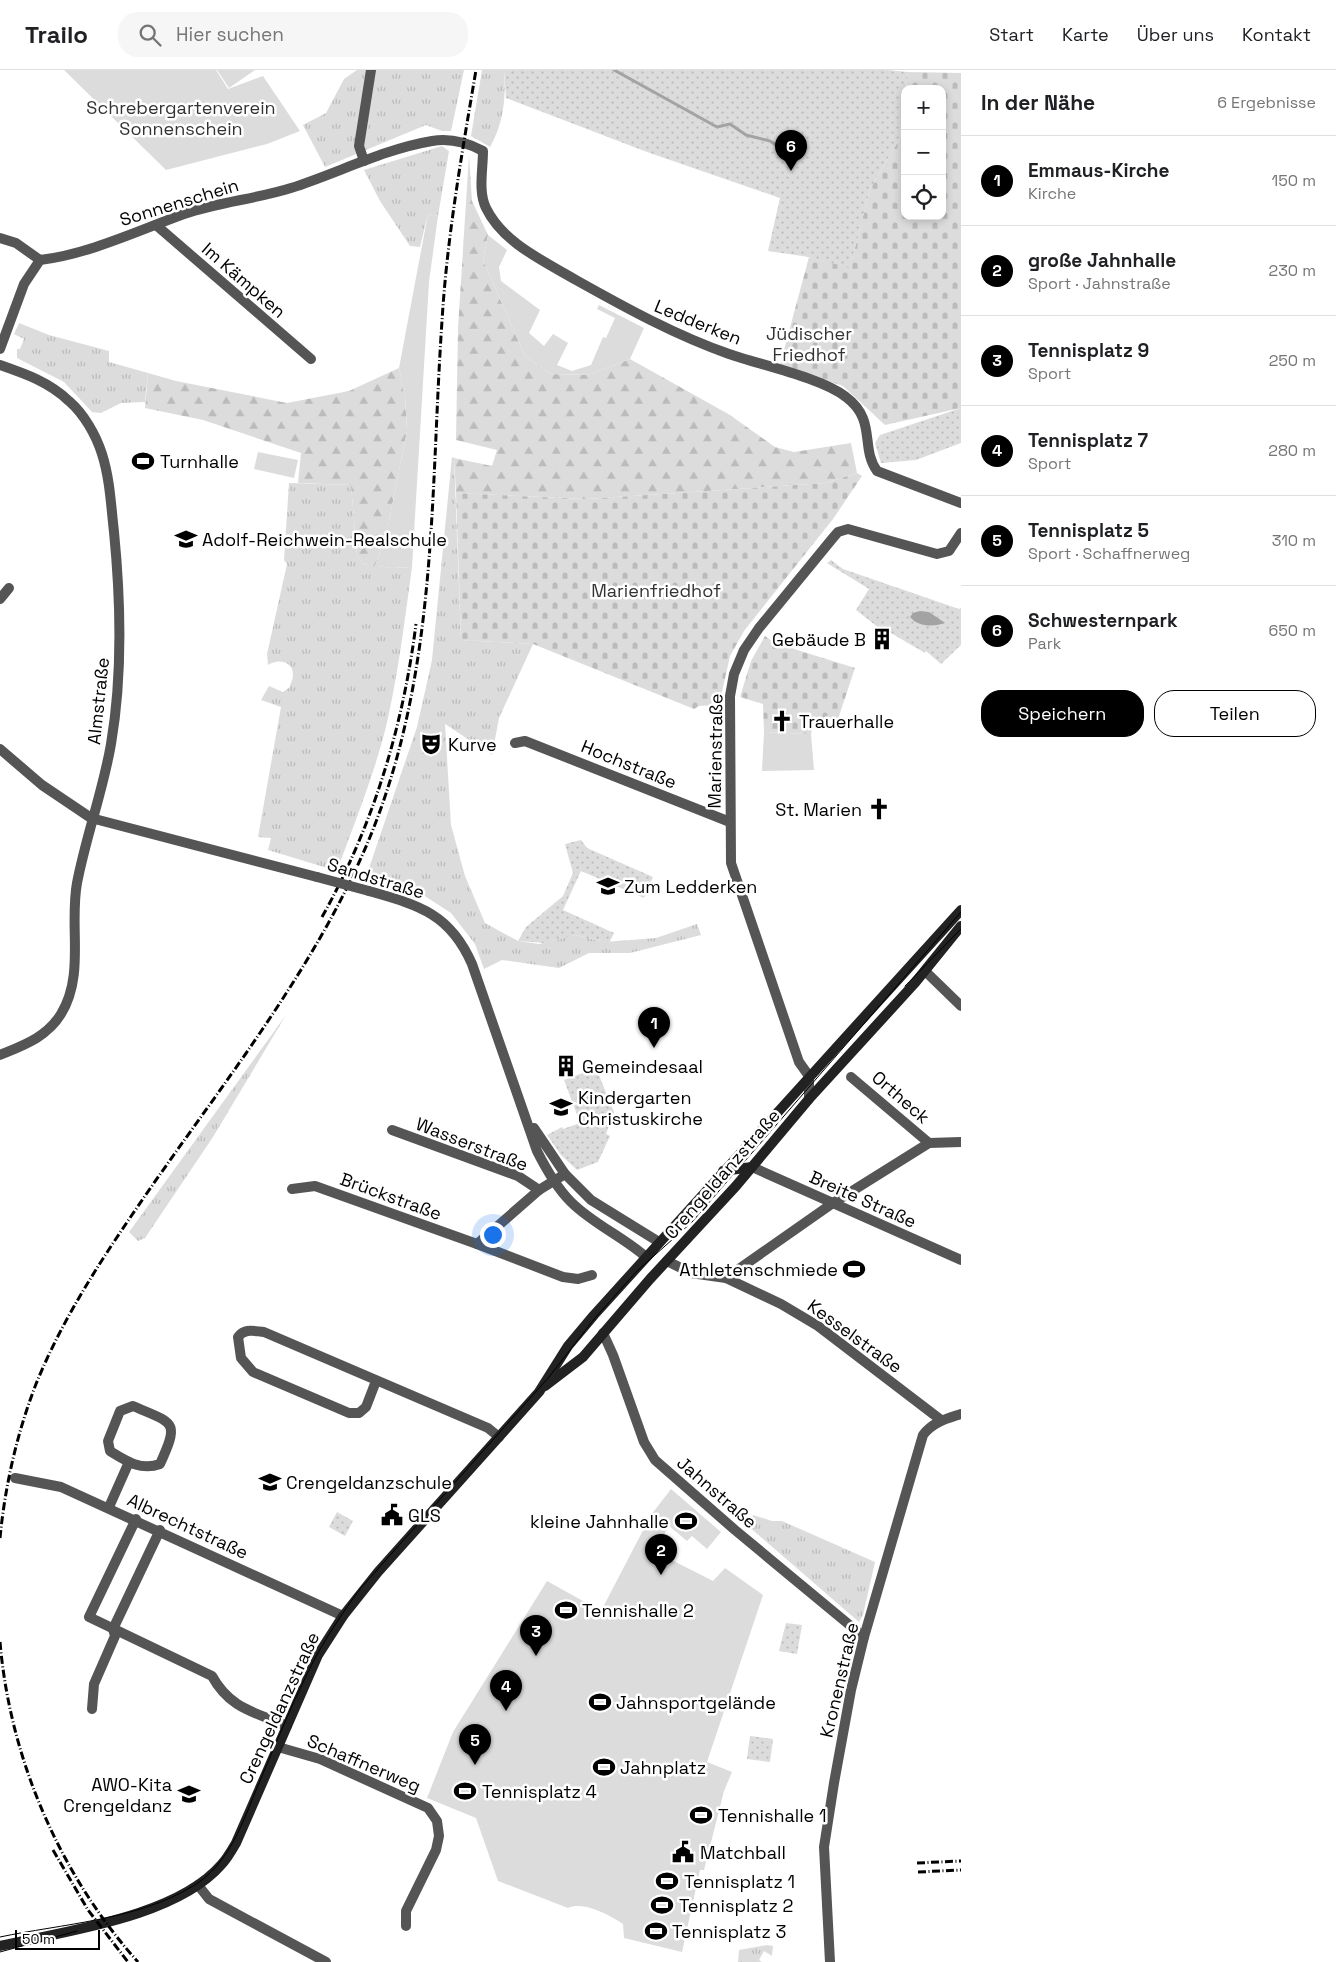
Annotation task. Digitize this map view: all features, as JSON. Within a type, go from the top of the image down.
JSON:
[{"type":"main road","name":"Crengeldanzstraße","points":[[0,1946],[120,1919],[170,1901],[198,1885],[222,1865],[236,1843],[318,1655],[343,1616],[378,1572],[539,1392],[568,1346],[594,1315],[723,1170],[961,910]]},
{"type":"main road","name":"Crengeldanzstraße","points":[[539,1392],[583,1357],[602,1333],[752,1167],[809,1099],[925,971],[961,926]]},
{"type":"main road","points":[[913,964],[925,971]]},
{"type":"main road","points":[[723,1170],[752,1167]]},
{"type":"main road","points":[[659,1242],[667,1260]]},
{"type":"main road","points":[[646,1257],[667,1260]]},
{"type":"main road","points":[[594,1315],[602,1333]]},
{"type":"street","points":[[364,161],[359,146],[371,70]]},
{"type":"street","name":"Sonnenschein","points":[[40,260],[69,256],[197,210],[290,188],[364,161],[434,141],[450,141]]},
{"type":"street","name":"Ledderken","points":[[450,141],[470,144],[483,151],[482,192],[485,206],[494,221],[523,249],[625,308],[676,334],[821,384],[846,397],[864,416],[872,465],[877,471],[961,502]]},
{"type":"street","name":"Im Kämpken","points":[[156,224],[311,359]]},
{"type":"street","points":[[0,238],[16,243],[40,260],[24,284],[0,349]]},
{"type":"street","name":"Almstraße","points":[[0,365],[38,378],[71,402],[94,435],[107,474],[120,614],[120,669],[110,746],[77,884],[73,986],[62,1013],[50,1030],[30,1043],[0,1055]]},
{"type":"street","name":"Marienstraße","points":[[809,1076],[799,1062],[731,863],[730,696],[734,674],[744,650],[808,566],[842,530],[854,530],[937,554],[949,551],[961,533]]},
{"type":"street","points":[[0,599],[9,588]]},
{"type":"street","name":"Hochstraße","points":[[515,743],[525,741],[730,822]]},
{"type":"street","name":"Sandstraße","points":[[0,749],[42,785],[92,818],[369,891],[424,909],[440,918],[461,942],[472,964],[537,1151],[553,1181],[572,1204],[588,1217],[628,1241],[646,1257]]},
{"type":"street","points":[[925,971],[961,1006]]},
{"type":"street","points":[[809,1076],[809,1099]]},
{"type":"street","name":"Ortheck","points":[[852,1076],[929,1143]]},
{"type":"street","name":"Sandstraße","points":[[526,1115],[565,1174],[596,1204],[659,1242]]},
{"type":"street","name":"Wasserstraße","points":[[392,1130],[518,1176],[539,1190]]},
{"type":"street","points":[[726,1278],[833,1203],[929,1143],[961,1142]]},
{"type":"street","name":"Breite Straße","points":[[752,1167],[961,1260]]},
{"type":"street","points":[[477,1244],[539,1190],[565,1174]]},
{"type":"street","name":"Brückstraße","points":[[292,1189],[315,1186],[563,1277],[578,1279],[592,1275]]},
{"type":"street","name":"Kesselstraße","points":[[667,1260],[691,1273],[726,1278],[781,1304],[818,1326],[941,1420]]},
{"type":"street","points":[[376,1381],[366,1406],[359,1413],[349,1413],[253,1372],[241,1358],[238,1337],[242,1332],[248,1330],[264,1332],[488,1428],[499,1437]]},
{"type":"street","name":"Jahnstraße","points":[[602,1333],[613,1355],[644,1442],[655,1460],[735,1530],[864,1637]]},
{"type":"street","points":[[133,1406],[168,1422],[173,1430],[160,1464],[150,1468],[129,1462],[110,1451],[108,1440],[120,1411],[133,1406]]},
{"type":"street","points":[[941,1420],[961,1414]]},
{"type":"street","name":"Kronenstraße","points":[[830,1962],[824,1846],[851,1690],[864,1637],[923,1435],[930,1427],[941,1420]]},
{"type":"street","points":[[109,1508],[129,1462]]},
{"type":"street","name":"Albrechtstraße","points":[[15,1478],[61,1487],[136,1519],[343,1616]]},
{"type":"street","points":[[136,1519],[89,1617],[212,1676],[220,1690],[234,1704],[287,1726]]},
{"type":"street","points":[[92,1709],[94,1684],[115,1636],[113,1629],[160,1530]]},
{"type":"street","name":"Schaffnerweg","points":[[278,1747],[320,1759],[428,1808],[437,1821],[439,1836],[436,1850],[406,1911],[406,1926]]},
{"type":"street","points":[[198,1885],[209,1899],[326,1962]]},
{"type":"green space","name":"Schrebergartenverein Sonnenschein","points":[[64,70],[216,70],[228,89],[263,76],[300,131],[267,144],[166,170]]},
{"type":"green space","points":[[217,70],[255,70],[229,88]]},
{"type":"green space","points":[[357,70],[464,70],[451,131],[442,131],[426,125],[325,167],[303,125],[326,113],[344,79]]},
{"type":"green space","points":[[482,70],[504,70],[505,90],[503,109],[495,138],[490,147],[471,136]]},
{"type":"green space","points":[[504,70],[887,70],[908,72],[906,85],[901,85],[900,138],[870,189],[850,268],[809,257],[768,251],[780,198],[647,152],[506,98]]},
{"type":"green space","name":"Jüdischer Friedhof","points":[[908,72],[961,73],[961,408],[885,425],[843,386],[780,365],[809,257],[850,267],[870,189],[900,138],[901,130],[901,220],[946,220],[946,85],[906,85]]},
{"type":"green space","points":[[442,146],[449,151],[438,216],[428,214],[420,247],[410,246],[380,201],[364,170]]},
{"type":"green space","points":[[469,155],[472,201],[488,235],[483,260],[525,356],[551,374],[588,375],[630,359],[730,415],[775,447],[794,452],[851,443],[857,473],[826,483],[586,499],[456,493],[454,458],[492,466],[497,450],[456,440],[458,328]]},
{"type":"green space","points":[[428,214],[438,216],[429,282],[412,567],[392,568],[375,566],[387,531],[407,431],[405,397],[399,368]]},
{"type":"green space","points":[[488,235],[507,250],[499,267],[501,281],[540,310],[529,333],[544,346],[553,334],[568,343],[557,365],[572,371],[591,365],[603,337],[606,338],[615,318],[597,309],[599,305],[644,328],[630,359],[588,375],[551,374],[525,356],[483,260]]},
{"type":"green space","points":[[19,323],[49,335],[109,351],[109,362],[148,373],[145,402],[121,403],[101,413],[92,412],[64,382],[17,358],[17,349],[20,349],[24,339],[14,334]]},
{"type":"green space","points":[[399,368],[405,397],[407,431],[387,531],[375,566],[363,564],[357,555],[351,485],[298,483],[301,453],[203,420],[145,408],[148,373],[176,381],[287,403],[349,391]]},
{"type":"green space","points":[[961,408],[961,443],[916,460],[881,463],[875,443],[880,435]]},
{"type":"green space","points":[[258,452],[298,460],[294,478],[254,469]]},
{"type":"green space","points":[[452,457],[454,458],[461,640],[533,644],[499,718],[492,755],[445,724],[451,825],[465,876],[485,923],[518,941],[539,944],[575,935],[605,942],[656,938],[697,924],[701,935],[630,953],[589,953],[559,968],[502,960],[484,969],[475,944],[451,913],[417,891],[366,877],[417,727],[432,660]]},
{"type":"green space","name":"Marienfriedhof","points":[[857,473],[862,476],[833,519],[744,631],[730,656],[719,705],[699,706],[694,709],[533,644],[461,640],[456,493],[586,499],[826,483]]},
{"type":"green space","points":[[289,483],[351,485],[357,555],[363,564],[392,568],[412,567],[399,662],[388,718],[371,777],[337,871],[268,850],[271,838],[258,837],[281,707],[261,700],[269,686],[283,692],[290,687],[293,677],[290,666],[284,662],[268,665],[267,654],[287,564],[284,560]]},
{"type":"green space","points":[[831,560],[843,569],[959,609],[961,608],[961,645],[941,664],[926,651],[925,653],[891,633],[888,635],[856,610],[869,589],[827,563]]},
{"type":"green space","points":[[765,636],[775,643],[855,668],[838,719],[814,720],[811,734],[764,732],[763,704],[740,697],[751,661]]},
{"type":"green space","points":[[764,732],[811,734],[814,770],[762,771]]},
{"type":"green space","points":[[581,840],[587,848],[653,877],[644,898],[581,871],[563,910],[614,933],[609,943],[575,935],[545,943],[518,941],[526,927],[563,896],[573,873],[565,844]]},
{"type":"green space","points":[[286,1015],[213,1137],[145,1238],[138,1241],[129,1232]]},
{"type":"green space","points":[[596,1068],[614,1112],[606,1134],[610,1136],[598,1162],[577,1170],[561,1155],[547,1135],[562,1127],[563,1129],[580,1123],[564,1080]]},
{"type":"green space","name":"Jahnsportgelände","points":[[671,1489],[721,1532],[707,1549],[692,1536],[687,1541],[669,1526],[654,1551],[713,1581],[725,1568],[763,1595],[707,1762],[732,1772],[724,1791],[704,1870],[700,1870],[682,1952],[624,1938],[623,1924],[596,1910],[581,1906],[568,1908],[498,1881],[476,1818],[427,1798],[453,1732],[547,1581],[601,1611],[651,1515]]},
{"type":"green space","points":[[337,1512],[353,1521],[345,1536],[329,1527]]},
{"type":"green space","points":[[753,1515],[772,1521],[782,1521],[875,1562],[863,1615],[859,1622],[748,1526]]},
{"type":"green space","points":[[786,1623],[802,1625],[797,1654],[779,1651]]},
{"type":"green space","points":[[750,1736],[773,1739],[770,1762],[747,1759]]},
{"type":"green space","points":[[767,1945],[773,1946],[772,1956],[764,1951],[759,1960],[762,1962],[738,1962],[739,1950]]},
{"type":"shaded area","points":[[920,611],[929,612],[945,623],[931,625],[917,623],[910,617],[913,613]]},
{"type":"waterway","points":[[614,70],[717,127],[730,124],[746,135],[770,141],[782,149]]},
{"type":"tram line","points":[[0,1937],[124,1914],[171,1897],[193,1886],[217,1866],[226,1854],[241,1826],[313,1661],[332,1629],[360,1589],[549,1377],[595,1318],[637,1271],[692,1222],[961,912]]},
{"type":"tram line","points":[[905,986],[961,929]]},
{"type":"tram line","points":[[0,1952],[77,1931]]},
{"type":"railway","points":[[0,1538],[5,1499],[23,1421],[36,1384],[59,1334],[72,1309],[116,1239],[268,1021],[324,931],[370,837],[392,774],[408,711],[420,647],[432,518],[438,387],[447,258],[476,70]]},
{"type":"railway","points":[[322,917],[356,847],[383,775],[403,700],[416,624]]},
{"type":"railway","points":[[0,1642],[6,1686],[15,1729],[27,1772],[44,1813],[63,1853],[85,1892],[110,1928],[138,1962]]},
{"type":"railway","points":[[53,1850],[88,1910],[128,1962]]},
{"type":"railway","points":[[917,1863],[961,1861]]},
{"type":"railway","points":[[918,1872],[961,1870]]},
{"type":"place","name":"Schwesternpark","points":[[791,171]]},
{"type":"place","name":"Turnhalle","points":[[143,461]]},
{"type":"place","name":"Adolf-Reichwein-Realschule","points":[[186,539]]},
{"type":"place","name":"Gebäude B","points":[[882,639]]},
{"type":"place","name":"Trauerhalle","points":[[782,721]]},
{"type":"place","name":"Kurve","points":[[431,744]]},
{"type":"place","name":"St. Marien","points":[[879,809]]},
{"type":"place","name":"Zum Ledderken","points":[[608,886]]},
{"type":"place","name":"Emmaus-Kirche","points":[[654,1048]]},
{"type":"place","name":"Gemeindesaal","points":[[566,1066]]},
{"type":"place","name":"Kindergarten Christuskirche","points":[[561,1107]]},
{"type":"place","name":"Athletenschmiede","points":[[854,1269]]},
{"type":"place","name":"Crengeldanzschule","points":[[270,1482]]},
{"type":"place","name":"GLS","points":[[392,1515]]},
{"type":"place","name":"kleine Jahnhalle","points":[[686,1521]]},
{"type":"place","name":"große Jahnhalle","points":[[661,1575]]},
{"type":"place","name":"Tennishalle 2","points":[[566,1610]]},
{"type":"place","name":"Tennisplatz 9","points":[[536,1656]]},
{"type":"place","name":"Jahnsportgelände","points":[[600,1702]]},
{"type":"place","name":"Tennisplatz 7","points":[[506,1711]]},
{"type":"place","name":"Tennisplatz 5","points":[[475,1765]]},
{"type":"place","name":"Jahnplatz","points":[[604,1767]]},
{"type":"place","name":"Tennisplatz 4","points":[[465,1791]]},
{"type":"place","name":"AWO-Kita Crengeldanz","points":[[189,1794]]},
{"type":"place","name":"Tennishalle 1","points":[[701,1815]]},
{"type":"place","name":"Matchball","points":[[683,1852]]},
{"type":"place","name":"Tennisplatz 1","points":[[667,1881]]},
{"type":"place","name":"Tennisplatz 2","points":[[662,1905]]},
{"type":"place","name":"Tennisplatz 3","points":[[656,1931]]}]
